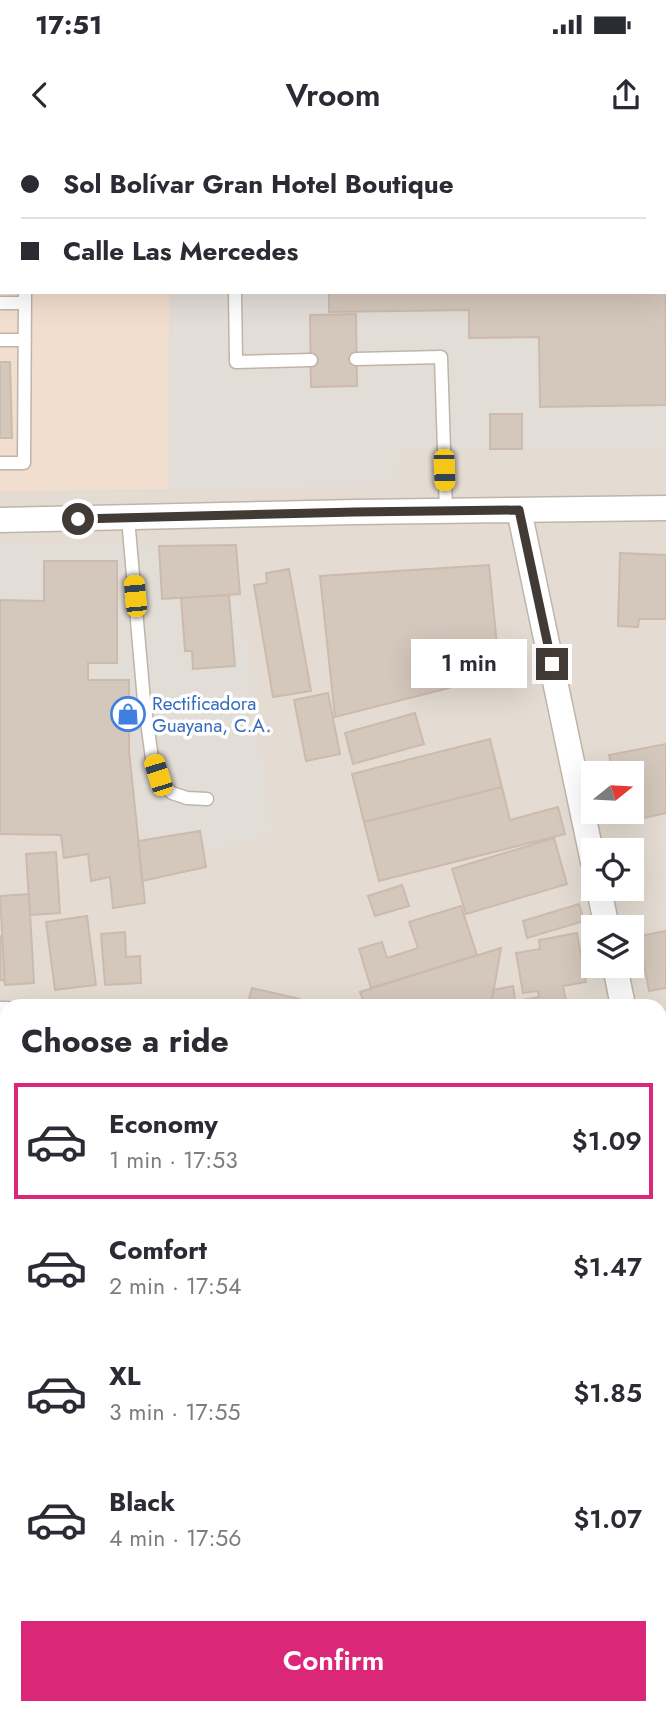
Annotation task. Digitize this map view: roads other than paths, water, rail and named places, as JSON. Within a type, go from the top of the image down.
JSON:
[{"type":"street","points":[[0,520],[666,508]]},
{"type":"street","points":[[519,510],[588,838]]},
{"type":"street","points":[[617,978],[622,999]]},
{"type":"lane","points":[[235,294],[236,362],[311,360]]},
{"type":"lane","points":[[0,303],[25,298],[24,463],[0,463]]},
{"type":"lane","points":[[0,340],[25,340]]},
{"type":"lane","points":[[356,359],[441,357],[446,511]]},
{"type":"lane","points":[[128,518],[144,701],[152,758],[158,775],[172,793],[187,798],[207,799]]},
{"type":"place","name":"Rectificadora Guayana, C.A.","points":[[128,714]]}]
